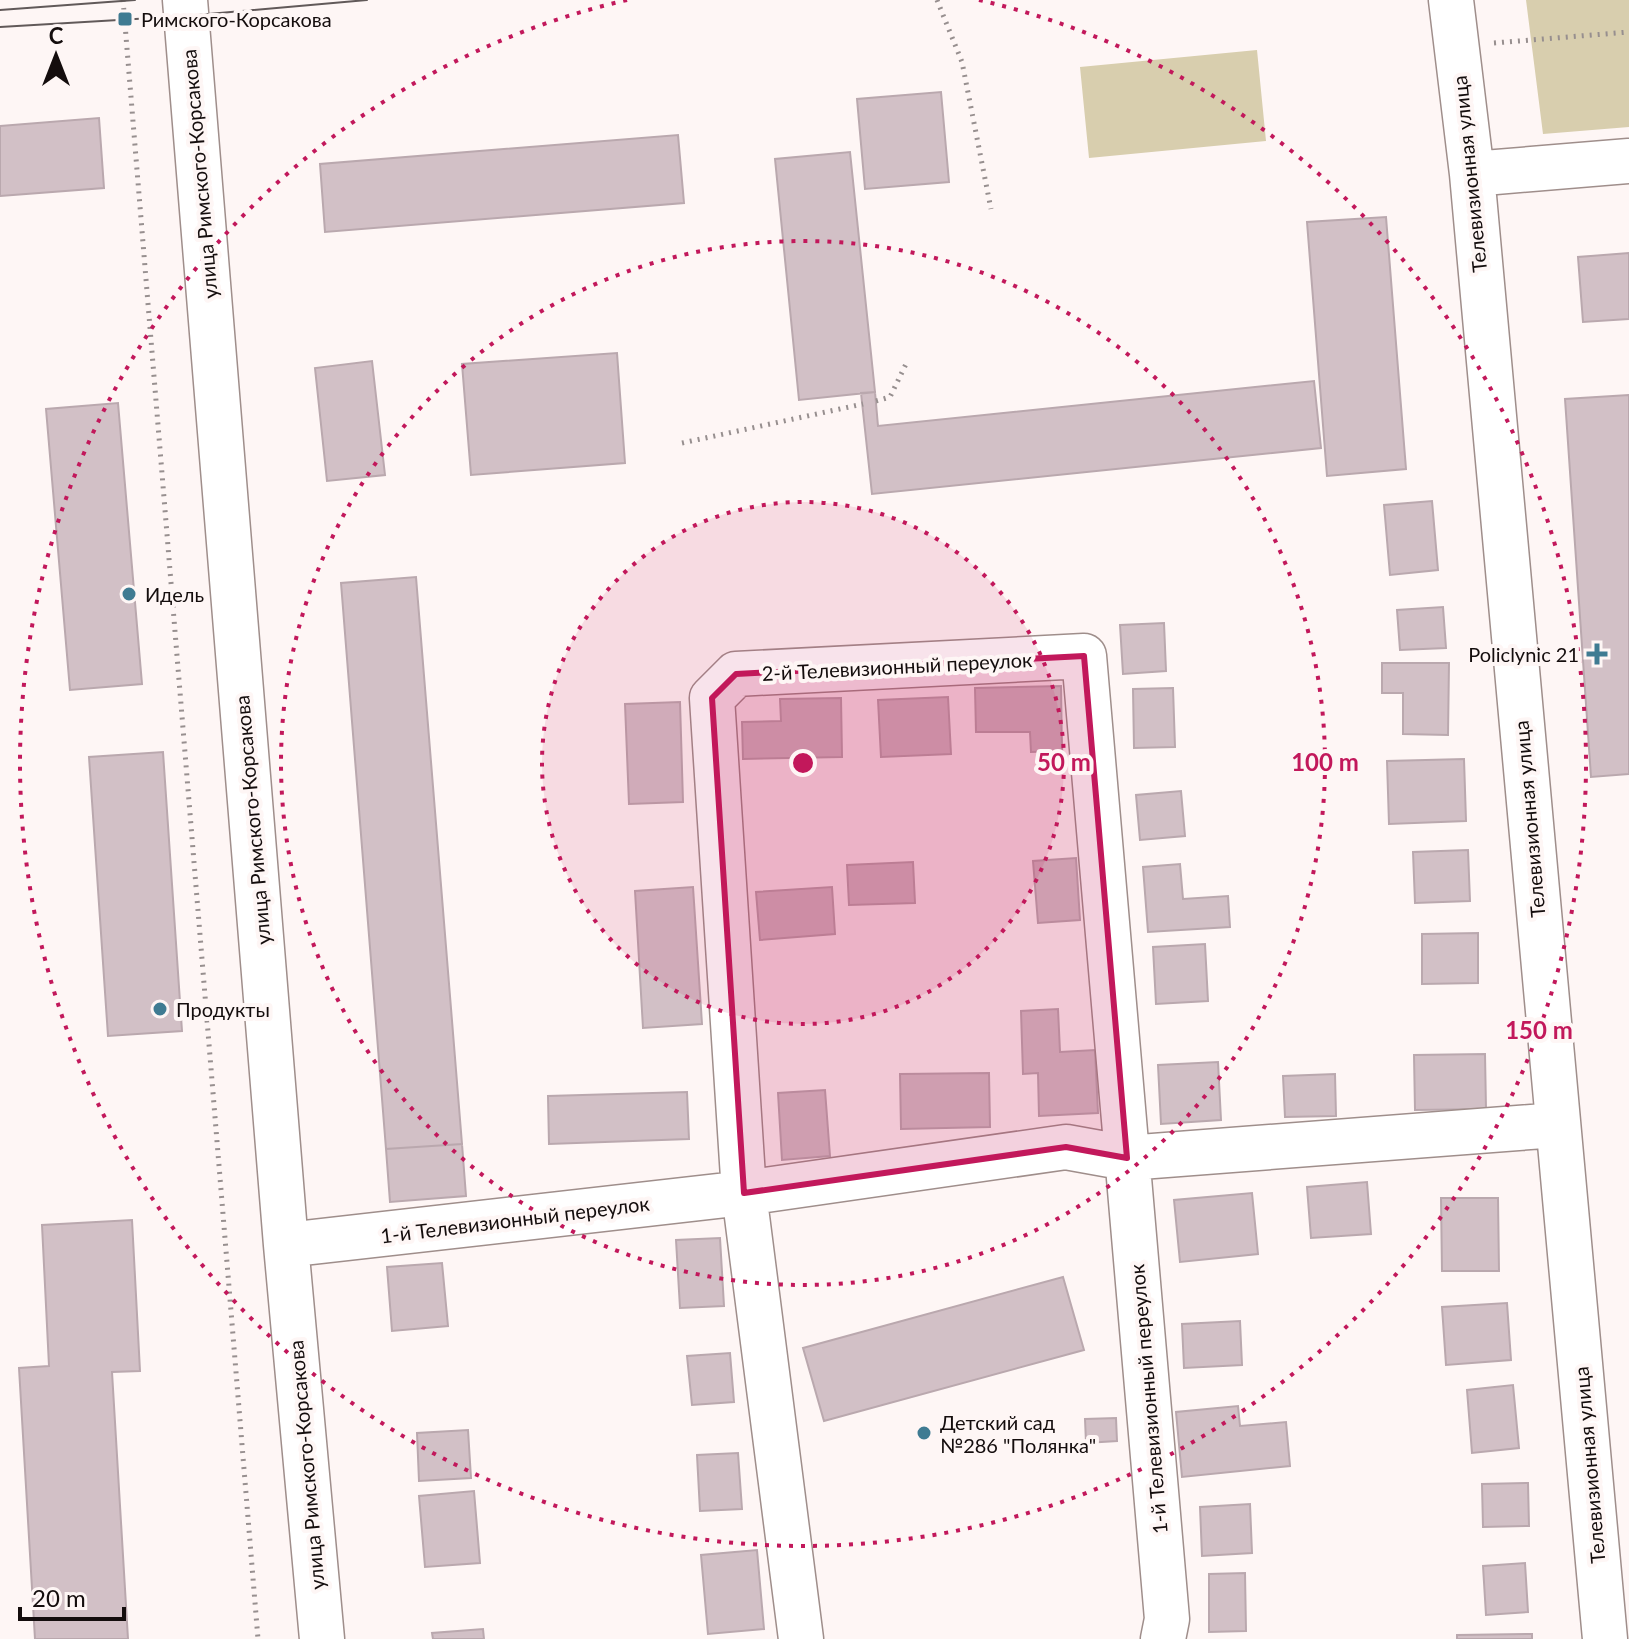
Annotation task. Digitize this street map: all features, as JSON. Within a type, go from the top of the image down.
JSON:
[{"type":"street","name":"улица Римского-Корсакова","points":[[185,0],[286,1245],[322,1639]]},
{"type":"street","name":"Телевизионная улица","points":[[1451,0],[1472,174],[1605,1639]]},
{"type":"street","points":[[1472,174],[1629,161]]},
{"type":"street","name":"2-й Телевизионный переулок","points":[[744,1193],[712,698],[736,674],[1084,656],[1127,1158]]},
{"type":"street","name":"1-й Телевизионный переулок","points":[[286,1245],[744,1193],[1066,1147],[1127,1158],[1557,1125]]},
{"type":"street","name":"1-й Телевизионный переулок","points":[[1127,1158],[1167,1619],[1163,1639]]},
{"type":"street","points":[[744,1193],[801,1639]]},
{"type":"path","points":[[123,0],[258,1639]]},
{"type":"path","points":[[937,0],[962,62],[991,209]]},
{"type":"path","points":[[1455,46],[1629,32]]},
{"type":"path","points":[[876,401],[890,397],[906,364]]},
{"type":"path","points":[[682,443],[863,404]]},
{"type":"highlighted area","points":[[1084,656],[1127,1158],[1066,1147],[744,1193],[712,698],[736,674]]},
{"type":"shaded area","points":[[1526,0],[1629,0],[1629,127],[1543,134]]},
{"type":"shaded area","points":[[1257,50],[1266,141],[1089,158],[1080,67]]},
{"type":"building","points":[[941,92],[949,182],[865,189],[857,99]]},
{"type":"building","points":[[99,118],[104,188],[0,196],[0,126]]},
{"type":"building","points":[[678,135],[684,203],[325,232],[320,164]]},
{"type":"building","points":[[850,152],[875,392],[799,400],[775,159]]},
{"type":"building","points":[[1386,217],[1406,469],[1327,476],[1307,222]]},
{"type":"building","points":[[1629,253],[1629,319],[1583,322],[1578,257]]},
{"type":"building","points":[[617,353],[625,463],[471,475],[462,364]]},
{"type":"building","points":[[372,361],[385,475],[327,481],[315,368]]},
{"type":"building","points":[[1314,381],[1321,448],[872,494],[861,393],[875,392],[878,426]]},
{"type":"building","points":[[1629,395],[1629,774],[1591,777],[1565,399]]},
{"type":"building","points":[[118,403],[142,684],[70,690],[46,409]]},
{"type":"building","points":[[1432,501],[1438,570],[1390,575],[1384,505]]},
{"type":"building","points":[[416,577],[462,1144],[386,1149],[341,583]]},
{"type":"building","points":[[1443,607],[1446,648],[1400,650],[1397,610]]},
{"type":"building","points":[[1164,623],[1166,671],[1123,674],[1120,625]]},
{"type":"building","points":[[1382,663],[1449,663],[1448,735],[1403,734],[1403,693],[1382,693]]},
{"type":"building","points":[[1061,686],[1062,751],[1031,752],[1030,732],[976,732],[975,688]]},
{"type":"building","points":[[1173,688],[1175,747],[1134,748],[1133,689]]},
{"type":"building","points":[[948,697],[951,754],[881,757],[878,700]]},
{"type":"building","points":[[841,698],[842,757],[743,759],[742,722],[781,721],[780,699]]},
{"type":"building","points":[[680,702],[683,802],[629,804],[625,704]]},
{"type":"building","points":[[163,752],[182,1031],[108,1036],[89,757]]},
{"type":"building","points":[[1464,759],[1466,821],[1389,824],[1387,761]]},
{"type":"building","points":[[1181,791],[1185,836],[1140,840],[1136,795]]},
{"type":"building","points":[[1468,850],[1470,901],[1415,903],[1413,852]]},
{"type":"building","points":[[1076,858],[1080,920],[1038,923],[1033,861]]},
{"type":"building","points":[[913,862],[915,903],[849,905],[847,865]]},
{"type":"building","points":[[1180,864],[1183,899],[1228,896],[1230,927],[1148,932],[1143,867]]},
{"type":"building","points":[[693,887],[702,1024],[643,1028],[635,891]]},
{"type":"building","points":[[832,887],[835,934],[760,940],[756,892]]},
{"type":"building","points":[[1478,933],[1478,983],[1422,984],[1422,934]]},
{"type":"building","points":[[1205,944],[1208,1001],[1156,1004],[1153,947]]},
{"type":"building","points":[[1058,1009],[1060,1052],[1095,1050],[1098,1113],[1039,1116],[1038,1073],[1023,1074],[1021,1011]]},
{"type":"building","points":[[1485,1054],[1486,1109],[1415,1110],[1414,1055]]},
{"type":"building","points":[[1218,1062],[1221,1120],[1161,1124],[1158,1065]]},
{"type":"building","points":[[989,1073],[990,1127],[901,1129],[900,1074]]},
{"type":"building","points":[[1335,1074],[1336,1116],[1285,1117],[1283,1076]]},
{"type":"building","points":[[825,1090],[830,1156],[782,1160],[778,1093]]},
{"type":"building","points":[[687,1092],[689,1139],[549,1144],[548,1096]]},
{"type":"building","points":[[462,1144],[466,1196],[390,1202],[386,1149]]},
{"type":"building","points":[[1367,1182],[1371,1234],[1311,1238],[1307,1187]]},
{"type":"building","points":[[1252,1193],[1258,1254],[1180,1262],[1174,1200]]},
{"type":"building","points":[[1441,1198],[1498,1198],[1499,1271],[1442,1271]]},
{"type":"building","points":[[132,1220],[140,1371],[112,1372],[128,1639],[35,1639],[19,1368],[49,1366],[42,1225]]},
{"type":"building","points":[[720,1238],[724,1306],[680,1308],[676,1240]]},
{"type":"building","points":[[442,1263],[448,1326],[392,1331],[387,1267]]},
{"type":"building","points":[[1063,1277],[1084,1350],[824,1421],[803,1348]]},
{"type":"building","points":[[1507,1303],[1511,1360],[1446,1365],[1442,1307]]},
{"type":"building","points":[[1240,1321],[1242,1365],[1184,1368],[1182,1324]]},
{"type":"building","points":[[730,1353],[734,1402],[692,1405],[687,1356]]},
{"type":"building","points":[[1513,1385],[1519,1448],[1472,1453],[1467,1390]]},
{"type":"building","points":[[1238,1406],[1240,1426],[1286,1422],[1290,1466],[1182,1477],[1176,1412]]},
{"type":"building","points":[[1116,1418],[1117,1441],[1086,1443],[1085,1419]]},
{"type":"building","points":[[468,1430],[471,1478],[419,1481],[417,1433]]},
{"type":"building","points":[[738,1453],[742,1509],[700,1511],[697,1455]]},
{"type":"building","points":[[1528,1483],[1529,1526],[1483,1527],[1482,1484]]},
{"type":"building","points":[[474,1491],[480,1563],[425,1567],[419,1496]]},
{"type":"building","points":[[1250,1504],[1252,1553],[1202,1556],[1200,1507]]},
{"type":"building","points":[[757,1550],[764,1629],[708,1634],[701,1555]]},
{"type":"building","points":[[1525,1563],[1528,1612],[1486,1615],[1483,1566]]},
{"type":"building","points":[[1245,1573],[1246,1631],[1209,1632],[1209,1574]]},
{"type":"building","points":[[483,1629],[484,1639],[433,1639],[432,1633]]},
{"type":"building","points":[[1532,1634],[1532,1639],[1457,1639],[1457,1635]]},
{"type":"tram line","points":[[0,10],[135,0]]},
{"type":"tram line","points":[[0,27],[186,16],[367,0]]},
{"type":"place","name":"Римского-Корсакова","points":[[125,19]]},
{"type":"place","name":"Идель","points":[[129,594]]},
{"type":"place","name":"Policlynic 21","points":[[1597,654]]},
{"type":"place","name":"Продукты","points":[[160,1009]]},
{"type":"place","name":"Детский сад №286 \"Полянка\"","points":[[924,1433]]}]
